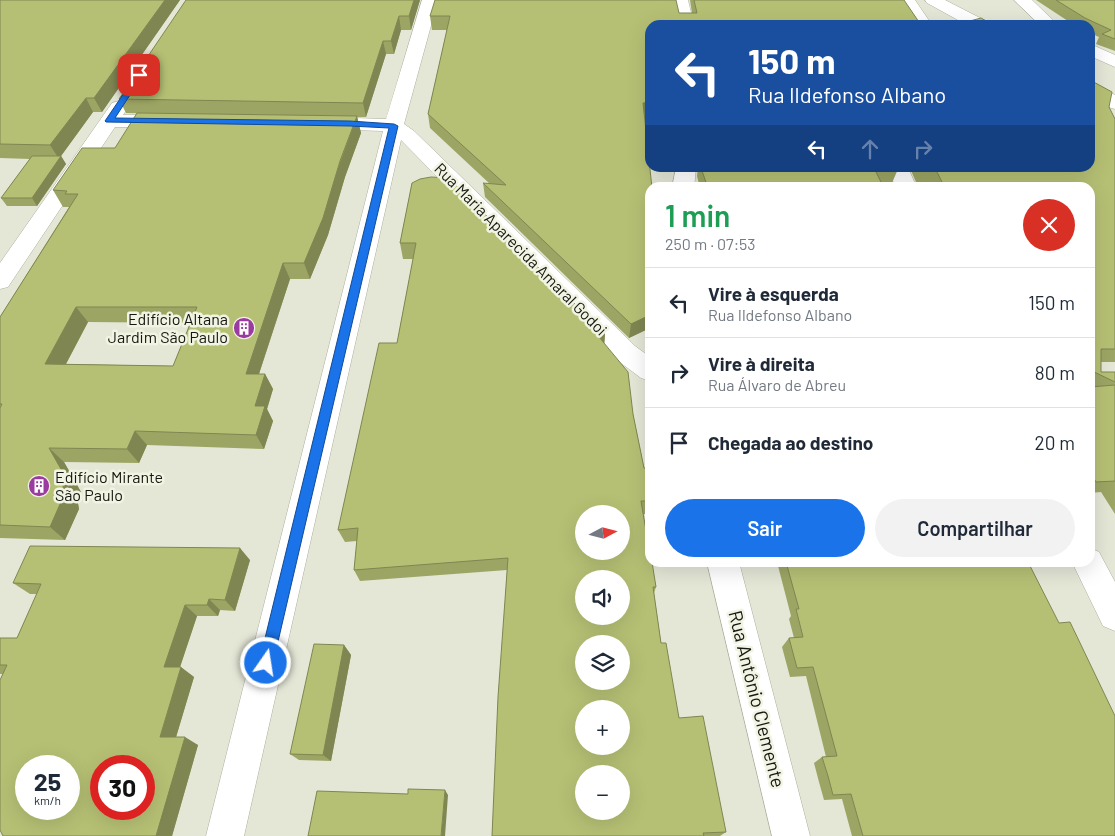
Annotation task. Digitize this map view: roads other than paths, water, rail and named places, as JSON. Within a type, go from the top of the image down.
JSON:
[{"type":"street","points":[[225,836],[394,126],[430,0]]},
{"type":"street","points":[[680,0],[685,20]]},
{"type":"street","points":[[907,0],[921,20]]},
{"type":"street","points":[[933,0],[971,20]]},
{"type":"street","points":[[1022,0],[1044,20]]},
{"type":"street","points":[[1095,52],[1115,62]]},
{"type":"street","points":[[0,281],[131,88]]},
{"type":"street","points":[[1095,92],[1113,108]]},
{"type":"street","points":[[109,121],[186,122]]},
{"type":"street","points":[[302,123],[394,126]]},
{"type":"street","name":"Rua Maria Aparecida Amaral Godoi","points":[[394,126],[407,135],[626,354],[645,367]]},
{"type":"street","name":"Rua Antônio Clemente","points":[[724,567],[791,836]]},
{"type":"street","points":[[1091,567],[1115,615]]},
{"type":"place","name":"Edifício Altana Jardim São Paulo","points":[[244,328]]},
{"type":"place","name":"Edifício Mirante São Paulo","points":[[39,486]]}]
